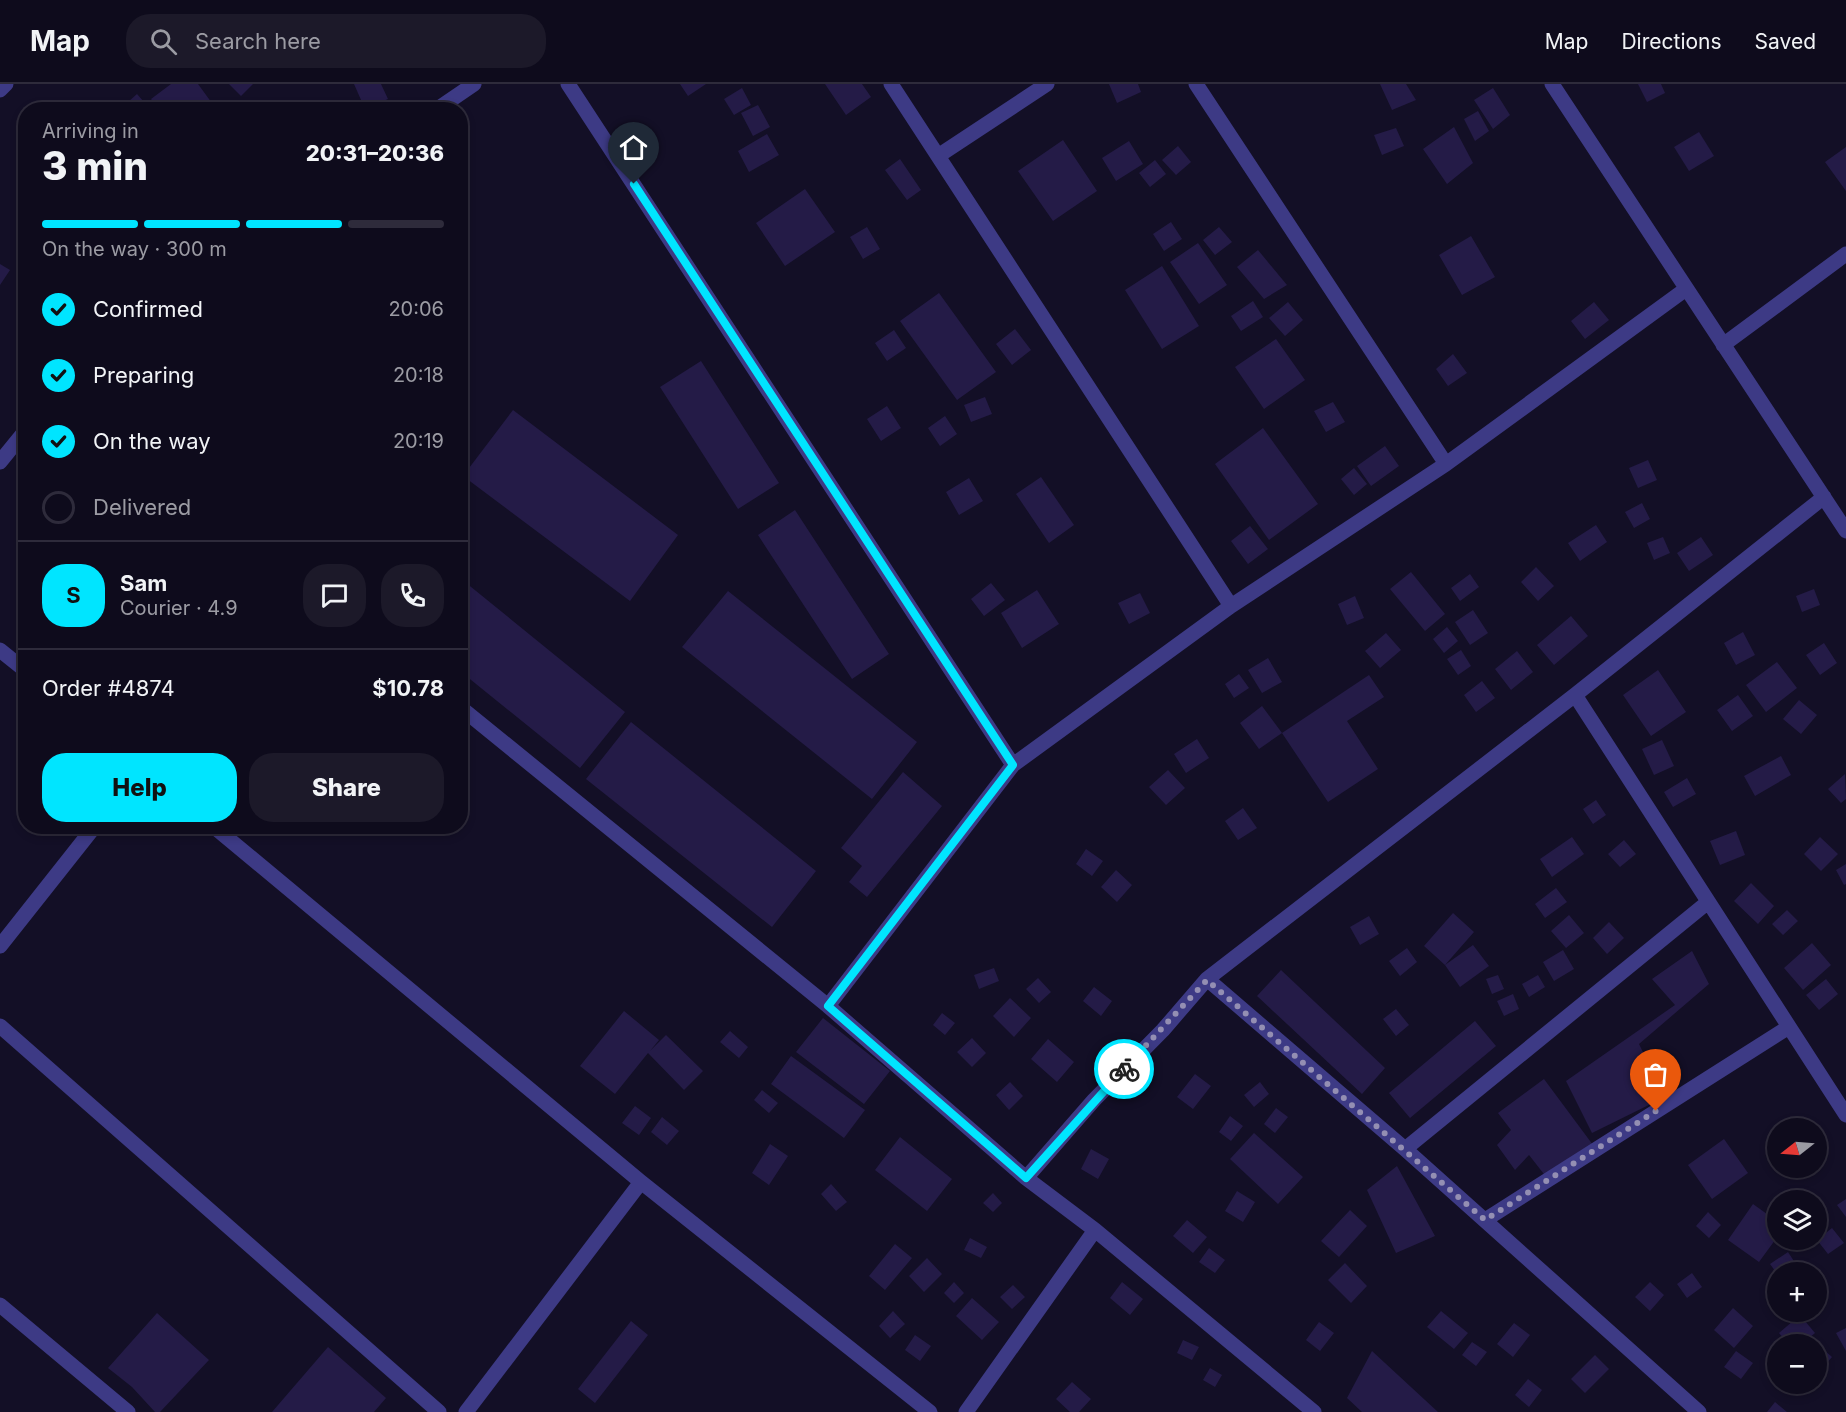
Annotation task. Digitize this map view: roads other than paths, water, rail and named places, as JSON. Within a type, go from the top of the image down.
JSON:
[{"type":"street","points":[[0,90],[6,84]]},
{"type":"street","points":[[448,102],[474,84]]},
{"type":"street","points":[[568,84],[1013,765]]},
{"type":"street","points":[[891,84],[1230,606]]},
{"type":"street","points":[[938,156],[1047,84]]},
{"type":"street","points":[[1196,84],[1446,464]]},
{"type":"street","points":[[1552,84],[1846,531]]},
{"type":"street","points":[[1723,345],[1846,254]]},
{"type":"street","points":[[828,1006],[1013,765],[1230,606],[1446,464],[1686,289]]},
{"type":"street","points":[[0,462],[18,440]]},
{"type":"street","points":[[1026,1178],[1094,1100],[1163,1030],[1207,980],[1575,695],[1824,497]]},
{"type":"street","points":[[0,650],[18,665]]},
{"type":"street","points":[[1575,695],[1846,1115]]},
{"type":"street","points":[[468,714],[828,1006],[1026,1178],[1095,1230],[1314,1412]]},
{"type":"street","points":[[0,946],[89,834]]},
{"type":"street","points":[[223,834],[641,1182],[930,1412]]},
{"type":"street","points":[[1405,1149],[1708,902]]},
{"type":"street","points":[[1207,980],[1405,1149],[1699,1412]]},
{"type":"street","points":[[0,1026],[439,1412]]},
{"type":"street","points":[[1485,1220],[1789,1027]]},
{"type":"street","points":[[466,1412],[641,1182]]},
{"type":"street","points":[[966,1412],[1095,1230]]},
{"type":"street","points":[[0,1305],[128,1412]]}]
